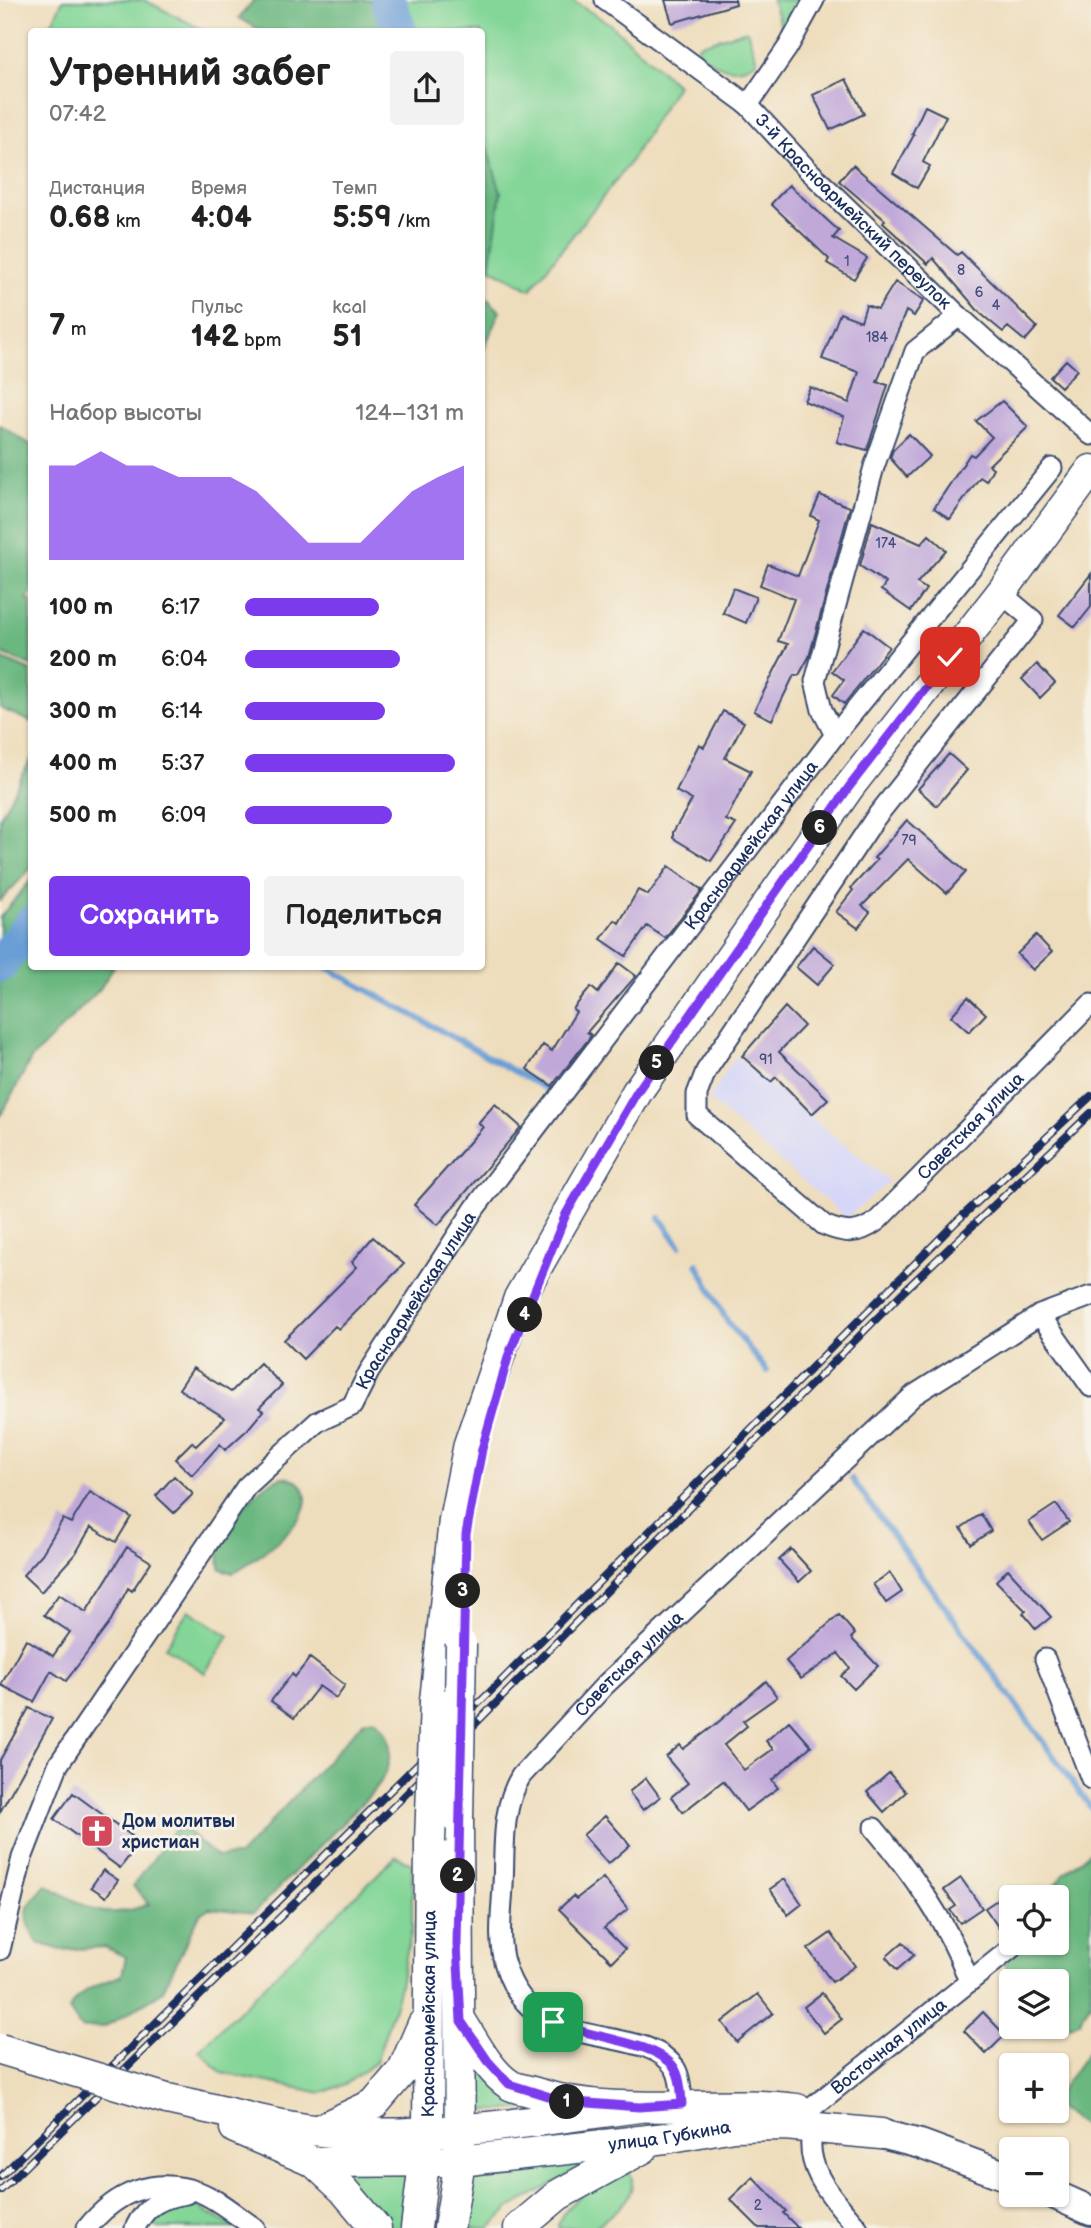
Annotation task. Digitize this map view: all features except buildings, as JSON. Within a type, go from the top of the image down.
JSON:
[{"type":"main road","name":"Красноармейская улица","points":[[416,2228],[428,2130],[427,2014],[435,1701],[454,1520],[469,1444],[519,1298],[637,1092],[849,787],[1001,593],[1091,470]]},
{"type":"main road","name":"Красноармейская улица","points":[[449,2228],[460,2161],[458,1820],[466,1534],[480,1460],[509,1354],[566,1214]]},
{"type":"main road","points":[[318,2130],[374,2104],[403,2070],[427,2014]]},
{"type":"main road","points":[[461,2021],[488,2061],[509,2084],[563,2101],[639,2107]]},
{"type":"main road","points":[[0,2049],[167,2099],[314,2162],[371,2226]]},
{"type":"main road","name":"улица Губкина","points":[[167,2099],[318,2130],[351,2134],[460,2129],[639,2107],[739,2104],[920,2144],[999,2173]]},
{"type":"main road","name":"улица Губкина","points":[[314,2162],[460,2161],[666,2138],[733,2126],[811,2119]]},
{"type":"main road","points":[[519,2228],[558,2195],[632,2153],[666,2138]]},
{"type":"main road","points":[[1069,2201],[1091,2211]]},
{"type":"street","name":"3-й Красноармейский переулок","points":[[605,0],[748,105],[805,167],[959,316],[1091,435]]},
{"type":"street","points":[[748,105],[788,47],[814,0]]},
{"type":"street","points":[[835,735],[822,710],[816,681],[874,467],[915,351],[959,316]]},
{"type":"street","name":"Красноармейская улица","points":[[0,1950],[22,1858],[58,1765],[123,1665],[246,1488],[317,1422],[352,1406],[369,1372],[475,1208],[835,735],[1052,468]]},
{"type":"street","name":"Советская улица","points":[[1001,593],[1034,620],[876,817],[706,1071],[697,1094],[697,1115],[824,1225],[842,1232],[862,1232],[877,1221],[1091,1004]]},
{"type":"street","name":"Советская улица","points":[[682,2104],[675,2067],[660,2053],[579,2033],[553,2022],[531,2007],[510,1980],[503,1962],[502,1922],[506,1811],[513,1790],[522,1776],[605,1685],[914,1395],[1040,1315],[1091,1296]]},
{"type":"street","points":[[1040,1315],[1091,1387]]},
{"type":"street","points":[[1045,1659],[1091,1779]]},
{"type":"street","points":[[874,1828],[937,1916],[959,1952],[969,1982]]},
{"type":"street","name":"Восточная улица","points":[[811,2119],[1003,1955]]},
{"type":"street","points":[[811,2119],[809,2142],[812,2162],[826,2190],[858,2228]]},
{"type":"street","points":[[87,2228],[117,2198],[139,2188],[167,2185],[201,2192],[255,2228]]},
{"type":"street","points":[[135,2228],[143,2212],[163,2198],[201,2192]]},
{"type":"shaded area","points":[[735,1056],[890,1181],[846,1218],[709,1100]]},
{"type":"green space","points":[[63,0],[144,0],[199,28],[49,28]]},
{"type":"green space","points":[[254,0],[406,0],[407,10],[416,28],[257,28],[239,18]]},
{"type":"green space","points":[[406,0],[571,0],[610,24],[677,85],[628,165],[530,290],[490,268],[501,192],[485,142],[485,28],[415,28],[406,10]]},
{"type":"green space","points":[[772,0],[797,0],[807,6],[787,42]]},
{"type":"green space","points":[[747,30],[757,61],[749,66],[726,68],[698,52],[698,45]]},
{"type":"green space","points":[[485,142],[501,192],[490,268],[485,267]]},
{"type":"green space","points":[[485,297],[500,311],[485,347]]},
{"type":"green space","points":[[0,425],[28,443],[28,665],[0,653]]},
{"type":"green space","points":[[0,658],[28,670],[28,721],[0,708]]},
{"type":"green space","points":[[28,765],[28,871],[0,901],[0,817]]},
{"type":"green space","points":[[28,884],[28,970],[112,970],[100,989],[31,1059],[0,1117],[0,917]]},
{"type":"green space","points":[[282,1477],[295,1480],[304,1490],[306,1501],[302,1514],[268,1550],[232,1573],[221,1569],[219,1557],[222,1544],[237,1515],[259,1491]]},
{"type":"green space","points":[[189,1610],[229,1636],[205,1673],[165,1647]]},
{"type":"green space","points":[[374,1719],[387,1736],[390,1756],[384,1776],[371,1794],[254,1913],[209,1908],[200,1914],[162,1992],[103,2027],[81,2028],[69,2010],[73,2003],[92,1988],[122,1975],[126,1957],[105,1947],[61,1950],[38,1943],[28,1925],[27,1912],[46,1885],[95,1910],[118,1912],[149,1904],[133,1886],[175,1830],[185,1829],[217,1857],[239,1856],[364,1721]]},
{"type":"green space","points":[[1091,1851],[1091,2002],[1080,2021],[1069,2026],[1069,1969],[1006,1969],[1006,1955],[1069,1955],[1069,1885],[1056,1885]]},
{"type":"green space","points":[[396,1856],[412,1864],[412,1929],[397,1998],[376,2062],[347,2083],[322,2093],[222,2073],[199,2050]]},
{"type":"green space","points":[[470,2044],[555,2108],[473,2111]]},
{"type":"green space","points":[[1091,2048],[1091,2130],[1069,2115],[1069,2078]]},
{"type":"green space","points":[[602,2156],[510,2208],[490,2228],[458,2228],[468,2170]]},
{"type":"green space","points":[[338,2168],[406,2172],[405,2228],[385,2228]]},
{"type":"green space","points":[[630,2173],[632,2182],[627,2198],[594,2228],[558,2228],[566,2209],[575,2200],[609,2179]]},
{"type":"green space","points":[[190,2202],[235,2228],[158,2228],[145,2220]]},
{"type":"waterway","points":[[388,0],[398,28]]},
{"type":"waterway","points":[[0,965],[28,927]]},
{"type":"waterway","points":[[331,970],[548,1090]]},
{"type":"waterway","points":[[660,1218],[680,1246]]},
{"type":"waterway","points":[[697,1264],[727,1321],[767,1371]]},
{"type":"waterway","points":[[852,1479],[1091,1808]]},
{"type":"railway","points":[[0,2177],[501,1681],[956,1222],[1091,1096]]},
{"type":"railway","points":[[0,2191],[399,1801],[905,1290],[1091,1113]]},
{"type":"place","name":"Дом молитвы христиан","points":[[97,1831]]},
{"type":"route","points":[[553,2022],[571,2031],[660,2053],[675,2067],[680,2081],[682,2104],[639,2107],[563,2101],[509,2084],[488,2061],[461,2021],[457,1944],[461,1644],[466,1534],[472,1493],[494,1405],[509,1354],[566,1214],[637,1092],[849,787],[950,657]]}]
